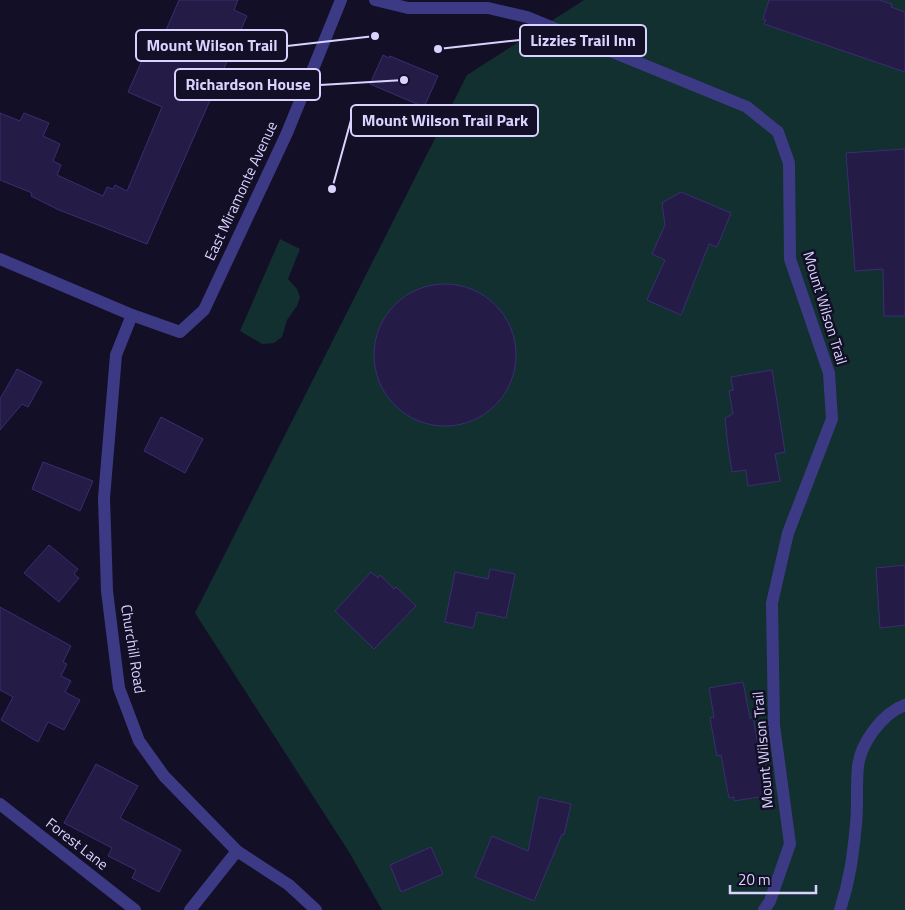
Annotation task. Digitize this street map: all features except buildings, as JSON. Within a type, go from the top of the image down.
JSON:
[{"type":"street","name":"East Miramonte Avenue","points":[[132,315],[180,332],[204,310],[287,133],[341,0]]},
{"type":"street","name":"Mount Wilson Trail","points":[[375,0],[408,8],[488,8],[527,17],[747,107],[778,132],[789,163],[790,259],[829,373],[832,419],[788,533],[772,603],[774,725],[790,844],[770,901],[764,910]]},
{"type":"street","points":[[0,259],[132,315]]},
{"type":"street","name":"Churchill Road","points":[[132,315],[116,355],[104,498],[108,591],[119,688],[139,741],[164,776],[237,851],[290,885],[316,910]]},
{"type":"street","points":[[840,910],[851,877],[857,818],[858,764],[872,732],[892,710],[905,705]]},
{"type":"street","name":"Forest Lane","points":[[0,804],[135,910]]},
{"type":"street","points":[[190,910],[237,851]]},
{"type":"green space","points":[[584,0],[905,0],[905,910],[382,910],[349,852],[195,613],[467,75]]},
{"type":"green space","points":[[280,239],[300,249],[288,279],[297,289],[300,297],[297,306],[287,320],[282,337],[274,343],[262,344],[240,331]]},
{"type":"place","name":"Mount Wilson Trail","points":[[375,36]]},
{"type":"place","name":"Lizzies Trail Inn","points":[[438,49]]},
{"type":"place","name":"Richardson House","points":[[404,80]]},
{"type":"place","name":"Mount Wilson Trail Park","points":[[332,189]]}]
